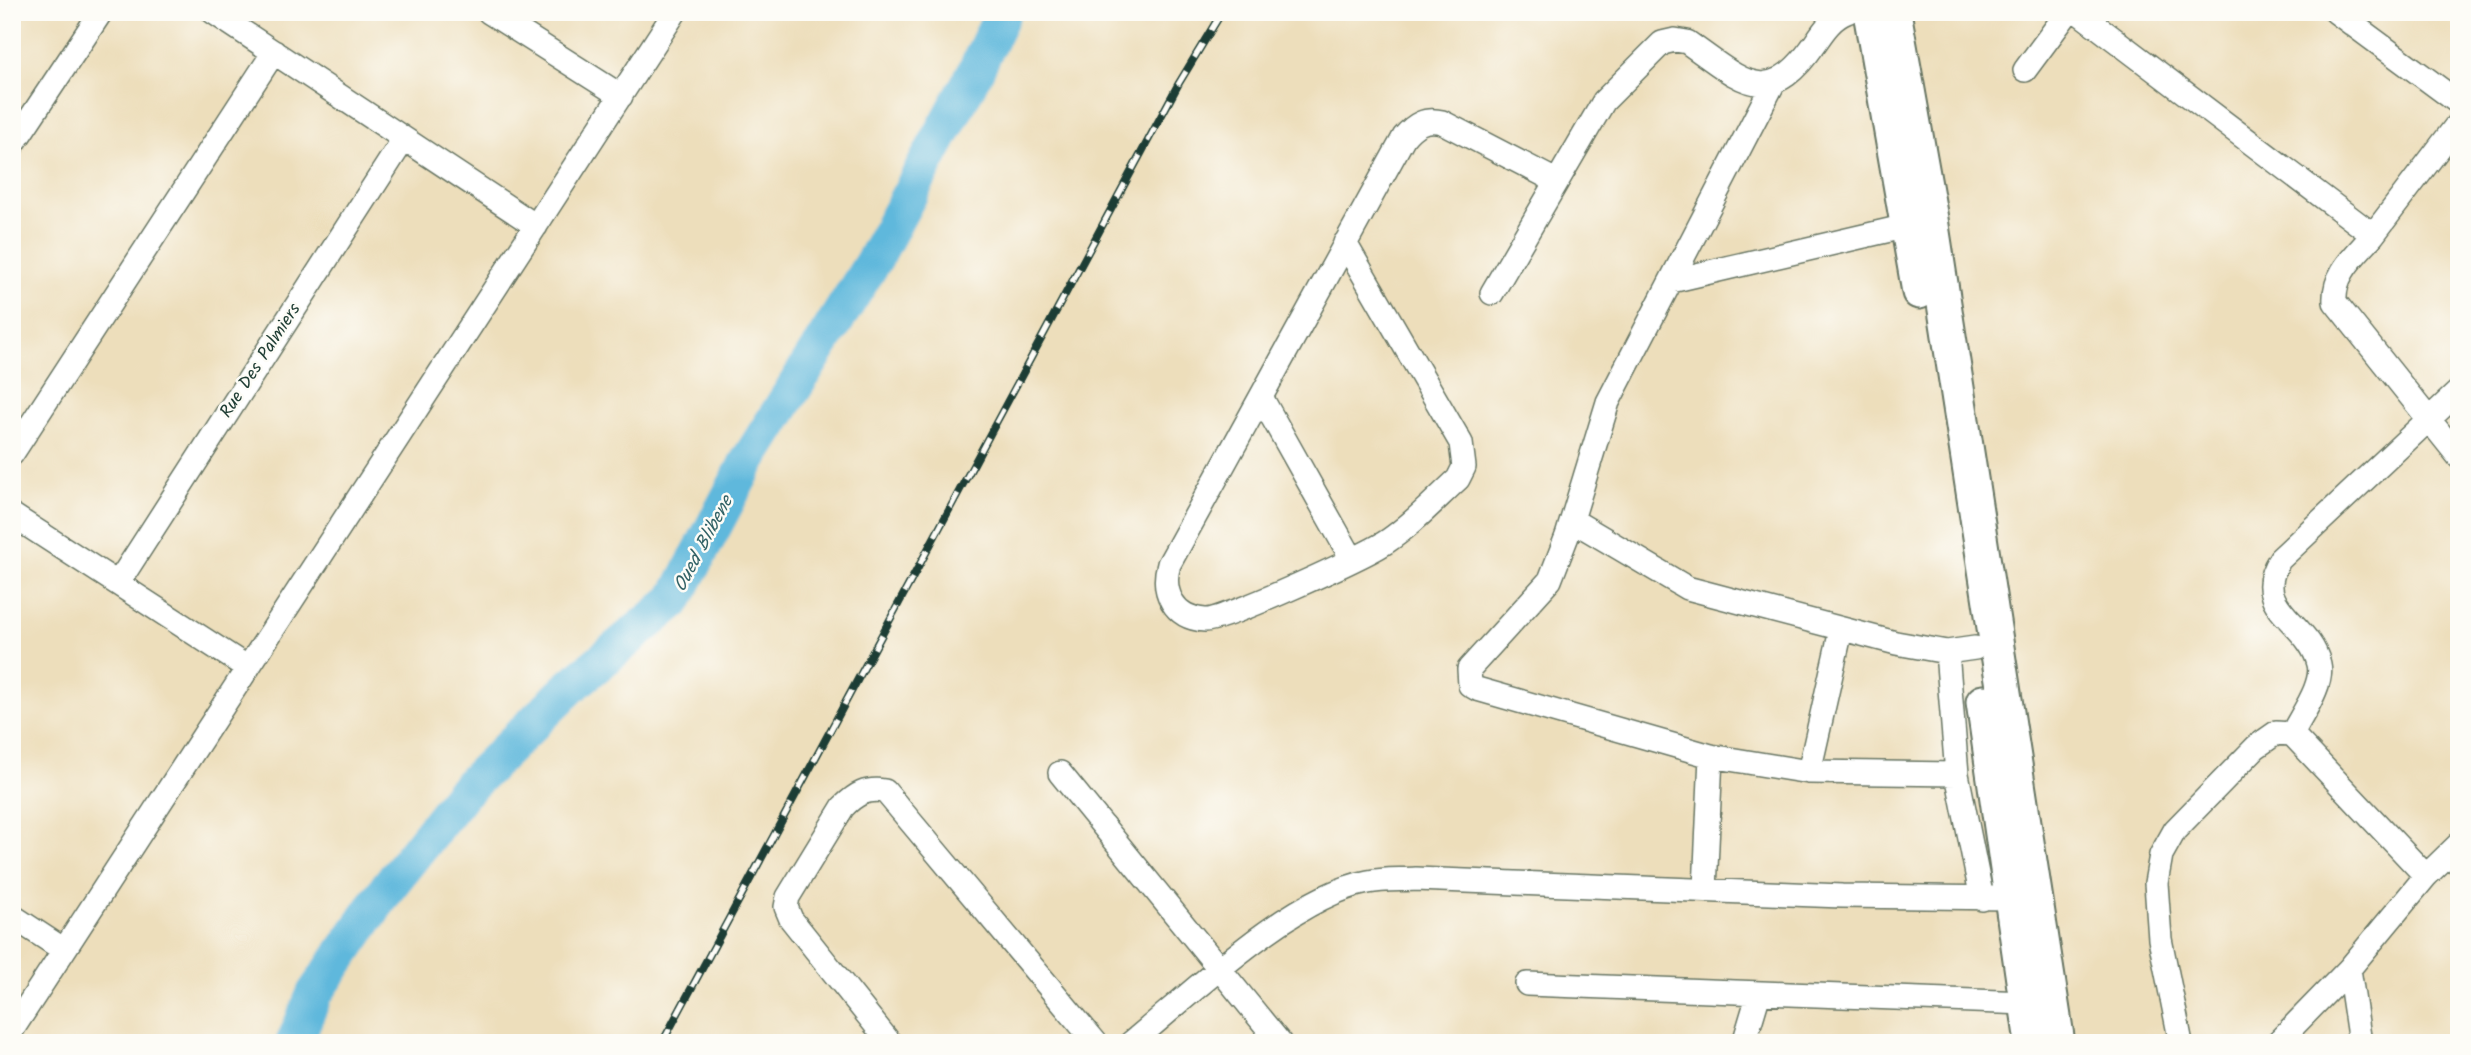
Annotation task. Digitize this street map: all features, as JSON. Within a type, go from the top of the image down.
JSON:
[{"type":"main road","points":[[1870,12],[1916,223],[2058,1043]]},
{"type":"main road","points":[[1894,12],[1961,650],[1996,898],[2026,1003],[2032,1043]]},
{"type":"street","points":[[12,146],[102,12]]},
{"type":"street","points":[[213,12],[536,226]]},
{"type":"street","points":[[489,12],[621,96]]},
{"type":"street","points":[[12,1030],[675,12]]},
{"type":"street","points":[[1492,293],[1604,101],[1662,43],[1675,40],[1687,42],[1748,83],[1774,82],[1784,79],[1800,66],[1826,27],[1847,12]]},
{"type":"street","points":[[2025,70],[2068,12]]},
{"type":"street","points":[[2078,12],[2373,235]]},
{"type":"street","points":[[2336,12],[2459,103]]},
{"type":"street","points":[[12,454],[274,52]]},
{"type":"street","points":[[1774,82],[1608,402],[1572,520],[1549,580],[1469,669],[1470,685],[1711,756],[1809,772],[1957,774]]},
{"type":"street","points":[[1345,243],[1464,454],[1464,467],[1458,479],[1386,543],[1236,613],[1207,621],[1178,608],[1168,597],[1164,582],[1169,564],[1345,243],[1404,137],[1414,125],[1430,119],[1442,122],[1556,181]]},
{"type":"street","points":[[2459,122],[2339,275],[2334,288],[2335,302],[2459,457]]},
{"type":"street","name":"Rue Des Palmiers","points":[[118,583],[404,139]]},
{"type":"street","points":[[1671,281],[1916,223]]},
{"type":"street","points":[[2292,733],[2317,683],[2320,666],[2312,647],[2270,592],[2270,575],[2280,559],[2459,391]]},
{"type":"street","points":[[1261,397],[1352,559]]},
{"type":"street","points":[[12,515],[248,668]]},
{"type":"street","points":[[1131,1043],[1284,922],[1326,898],[1367,882],[1416,878],[1996,898],[1957,774],[1961,650],[1841,630],[1687,588],[1572,520]]},
{"type":"street","points":[[1809,772],[1841,630]]},
{"type":"street","points":[[2181,1043],[2160,939],[2156,883],[2161,855],[2175,830],[2256,747],[2276,733],[2292,733],[2426,876]]},
{"type":"street","points":[[1705,890],[1711,756]]},
{"type":"street","points":[[1060,773],[1280,1043]]},
{"type":"street","points":[[890,1043],[791,919],[786,907],[788,897],[843,807],[855,795],[872,789],[885,791],[1096,1043]]},
{"type":"street","points":[[2277,1043],[2348,969],[2426,876],[2459,844]]},
{"type":"street","points":[[12,916],[64,950]]},
{"type":"street","points":[[2348,969],[2360,1043]]},
{"type":"street","points":[[1527,984],[2026,1003]]},
{"type":"street","points":[[1744,1043],[1759,993]]},
{"type":"waterway","name":"Oued Blibene","points":[[294,1043],[315,993],[388,887],[462,793],[571,686],[675,600],[747,463],[874,260],[974,74],[1003,12]]},
{"type":"railway","points":[[662,1043],[1179,83],[1222,12]]}]
